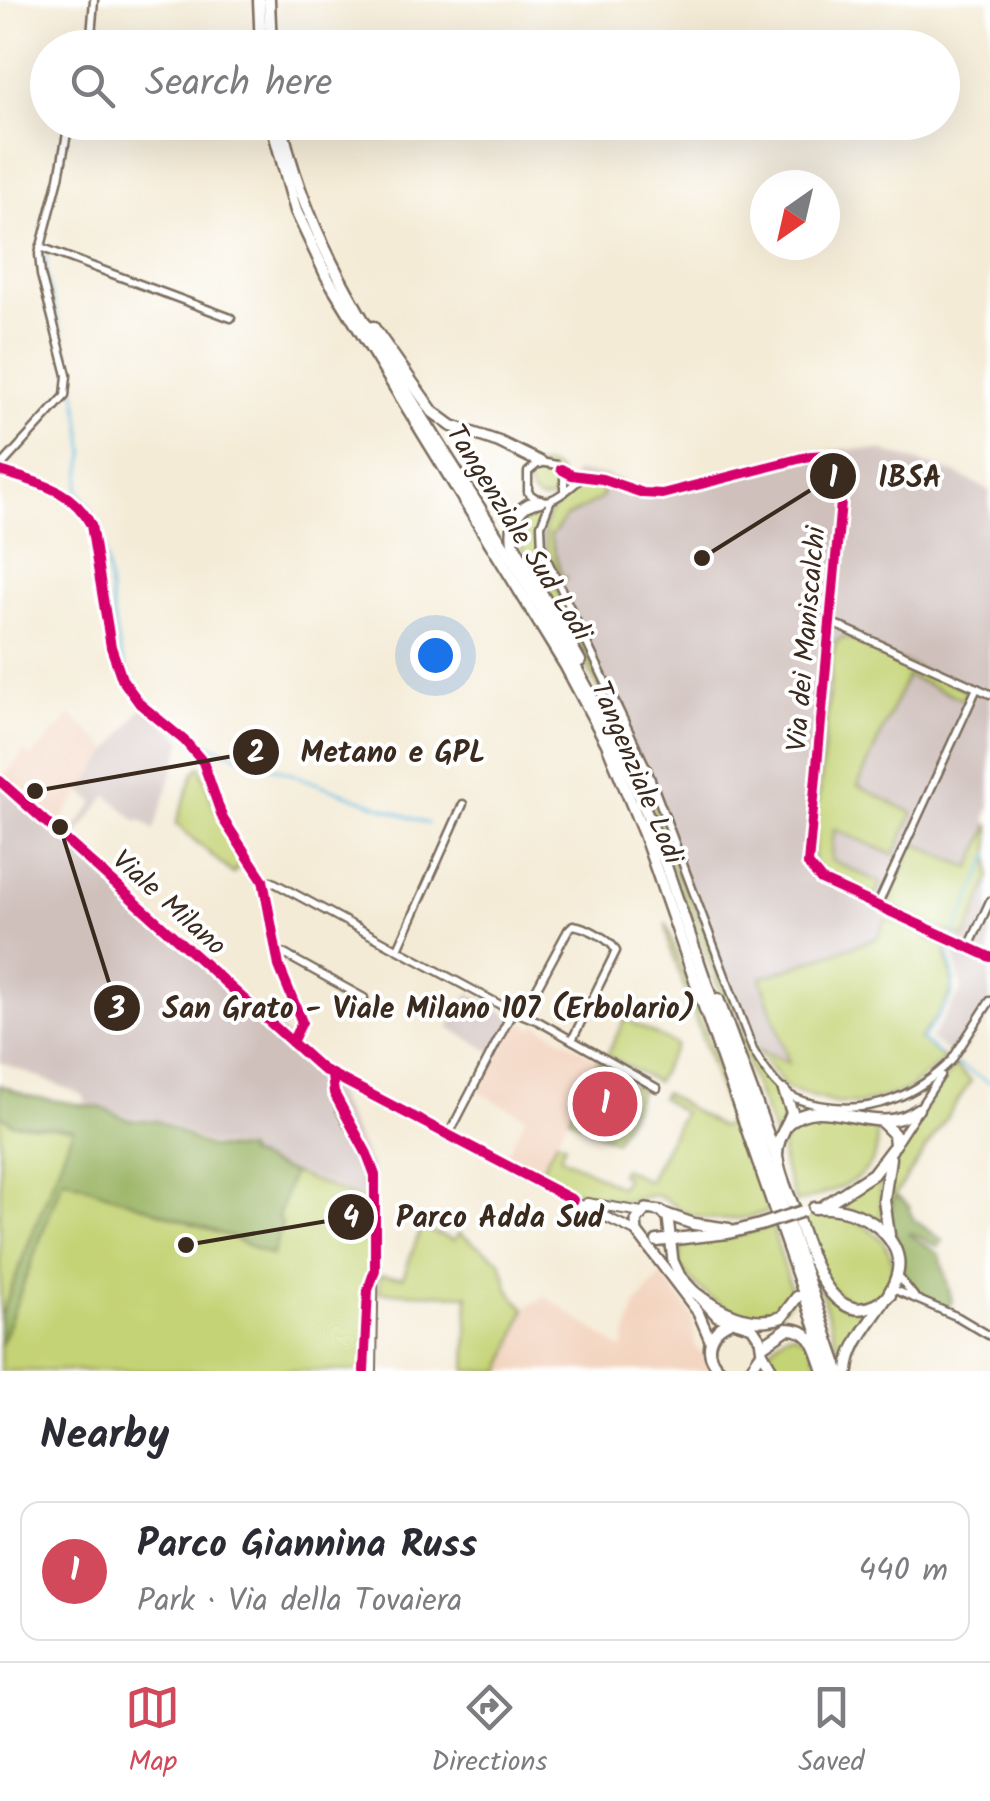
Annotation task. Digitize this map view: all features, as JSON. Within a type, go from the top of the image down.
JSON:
[{"type":"main road","points":[[259,0],[260,30]]},
{"type":"main road","points":[[269,0],[270,30]]},
{"type":"main road","name":"Tangenziale Lodi","points":[[276,140],[296,211],[326,277],[565,665],[607,744],[640,823],[828,1371]]},
{"type":"main road","name":"Tangenziale Sud Lodi","points":[[286,140],[312,226],[356,309],[586,682],[642,800],[839,1371]]},
{"type":"main road","points":[[356,309],[381,336],[419,396],[439,417],[540,462]]},
{"type":"main road","points":[[545,502],[530,503],[518,514],[512,526],[514,542],[573,646],[586,682]]},
{"type":"main road","points":[[708,984],[727,1016],[817,1270],[829,1292],[843,1303],[860,1307],[879,1303],[892,1292]]},
{"type":"main road","points":[[778,1162],[778,1146],[791,1108],[784,1091]]},
{"type":"main road","points":[[786,1124],[804,1114],[820,1112],[882,1122],[902,1119],[918,1109]]},
{"type":"main road","points":[[848,1371],[860,1332],[892,1292],[898,1276],[884,1200],[894,1134],[882,1122]]},
{"type":"main road","points":[[652,1240],[755,1226],[839,1198],[878,1169],[894,1147]]},
{"type":"main road","points":[[808,1209],[830,1207],[864,1218],[893,1245]]},
{"type":"main road","points":[[722,1371],[710,1357],[710,1340],[698,1312],[652,1240],[637,1232],[636,1221],[642,1212],[652,1208],[703,1226],[755,1226]]},
{"type":"main road","points":[[665,1214],[676,1270],[712,1312],[730,1322],[752,1327],[786,1319],[796,1297],[790,1253]]},
{"type":"main road","points":[[694,1292],[717,1308],[758,1321],[782,1317],[792,1308],[796,1297]]},
{"type":"main road","points":[[710,1340],[718,1328],[730,1322]]},
{"type":"main road","points":[[752,1327],[773,1371]]},
{"type":"main road","points":[[749,1371],[762,1349],[787,1329],[804,1332],[813,1341],[828,1371]]},
{"type":"street","points":[[92,30],[94,0]]},
{"type":"street","points":[[66,140],[55,197],[40,246],[41,275],[67,375],[66,388],[64,396],[0,469],[60,491],[75,500],[87,516],[97,544],[111,647],[128,689],[200,756],[223,819],[263,880],[279,966],[302,1022],[292,1042]]},
{"type":"street","points":[[40,246],[231,318]]},
{"type":"street","name":"Via dei Maniscalchi","points":[[582,478],[662,494],[810,456],[835,456],[844,469],[808,856],[812,872],[820,880],[877,906]]},
{"type":"street","points":[[545,502],[531,496],[526,482],[528,472],[540,462],[552,462],[582,478]]},
{"type":"street","points":[[561,469],[566,480],[564,491]]},
{"type":"street","points":[[582,478],[545,502],[540,524],[542,549],[647,770],[753,1050],[784,1091],[816,1104],[866,1107],[920,1088],[952,1060]]},
{"type":"street","points":[[828,621],[990,694]]},
{"type":"street","points":[[977,688],[877,906],[990,957]]},
{"type":"street","name":"Viale Milano","points":[[0,781],[332,1076],[637,1232]]},
{"type":"street","points":[[398,949],[462,804]]},
{"type":"street","points":[[263,880],[657,1088]]},
{"type":"street","points":[[969,947],[990,901]]},
{"type":"street","points":[[523,1014],[568,930],[573,925],[580,926],[612,944],[616,951],[572,1040]]},
{"type":"street","points":[[276,950],[364,998]]},
{"type":"street","points":[[894,1147],[990,1001]]},
{"type":"street","points":[[448,1136],[513,1011]]},
{"type":"street","points":[[332,1076],[332,1088],[374,1175],[372,1371]]},
{"type":"street","points":[[343,1112],[355,1088]]},
{"type":"street","points":[[572,1200],[642,1212]]},
{"type":"street","points":[[898,1276],[900,1283],[919,1299],[990,1336]]},
{"type":"street","points":[[892,1292],[919,1299]]},
{"type":"shaded area","points":[[881,450],[957,474],[990,491],[990,808],[985,819],[990,824],[971,868],[889,905],[877,938],[790,1064],[746,1045],[643,771],[565,609],[541,556],[536,535],[542,510],[562,498],[575,472],[605,475],[661,490],[800,453]]},
{"type":"shaded area","points":[[143,706],[183,740],[154,830],[140,819],[138,822],[107,795],[78,834],[74,830],[95,802],[81,791]]},
{"type":"shaded area","points":[[70,715],[111,751],[54,830],[0,781],[24,752],[32,758]]},
{"type":"shaded area","points":[[0,778],[331,1076],[330,1083],[371,1166],[374,1201],[249,1154],[251,1148],[210,1144],[156,1118],[132,1117],[86,1103],[83,1095],[0,1062]]},
{"type":"shaded area","points":[[990,876],[990,1013],[959,1059],[930,1040],[962,989],[953,951]]},
{"type":"shaded area","points":[[469,993],[517,1019],[496,1054],[449,1028]]},
{"type":"shaded area","points":[[517,1019],[533,1028],[536,1024],[599,1060],[538,1175],[505,1157],[526,1117],[477,1091]]},
{"type":"shaded area","points":[[662,1275],[693,1316],[695,1346],[717,1371],[502,1371],[526,1307],[546,1296],[622,1350],[636,1305]]},
{"type":"green space","points":[[545,466],[557,471],[562,483],[557,495],[545,500],[533,495],[528,483],[533,471]]},
{"type":"green space","points":[[593,484],[603,487],[602,498],[565,518],[550,535],[562,578],[567,577],[561,582],[545,541],[546,521],[571,493]]},
{"type":"green space","points":[[527,508],[542,510],[536,535],[541,556],[643,771],[749,1052],[782,1094],[788,1110],[775,1138],[637,773],[578,646],[519,544],[516,526]]},
{"type":"green space","points":[[842,638],[964,689],[966,694],[964,700],[907,676],[858,786],[913,813],[894,855],[834,829],[831,860],[881,883],[873,897],[821,873],[813,863],[833,651]]},
{"type":"green space","points":[[200,766],[215,808],[242,856],[233,874],[176,824],[194,772]]},
{"type":"green space","points":[[990,824],[990,878],[967,936],[960,937],[889,905],[914,843],[971,868]]},
{"type":"green space","points":[[886,919],[938,943],[947,942],[951,990],[919,1039],[945,1059],[906,1091],[861,1104],[834,1103],[787,1089],[757,1050],[789,1063],[761,978],[877,938]]},
{"type":"green space","points":[[666,923],[770,1211],[737,1219],[713,1219],[681,1210],[653,1195],[618,1201],[572,1193],[538,1175],[557,1140],[565,1144],[560,1156],[620,1187],[626,1177],[620,1174],[623,1168],[648,1181],[683,1113],[661,1098],[664,1093],[720,1127],[732,1124],[669,944]]},
{"type":"green space","points":[[625,1019],[676,1045],[656,1082],[607,1055]]},
{"type":"green space","points":[[599,1060],[603,1062],[600,1068],[641,1090],[615,1141],[569,1117]]},
{"type":"green space","points":[[954,1066],[971,1081],[895,1195],[888,1212],[889,1190],[900,1151]]},
{"type":"green space","points":[[0,1085],[28,1097],[209,1148],[245,1154],[371,1203],[369,1371],[0,1371]]},
{"type":"green space","points":[[0,1085],[28,1096],[101,1108],[131,1120],[156,1120],[209,1147],[248,1150],[247,1155],[292,1173],[278,1217],[282,1225],[272,1256],[230,1237],[63,1178],[0,1347],[0,1317],[73,1129],[12,1123],[0,1115]]},
{"type":"green space","points":[[824,1116],[878,1125],[875,1154],[860,1176],[796,1203],[785,1172],[785,1137],[805,1121]]},
{"type":"green space","points":[[883,1169],[883,1225],[835,1204]]},
{"type":"green space","points":[[895,1195],[909,1206],[913,1219],[943,1241],[938,1247],[909,1234],[940,1255],[952,1301],[947,1309],[921,1297],[905,1281],[890,1220]]},
{"type":"green space","points":[[824,1213],[861,1224],[882,1241],[891,1260],[890,1279],[881,1294],[866,1302],[847,1299],[822,1276],[801,1217]]},
{"type":"green space","points":[[772,1226],[792,1293],[782,1309],[769,1316],[734,1311],[701,1290],[679,1264],[681,1248],[694,1240],[732,1238]]},
{"type":"green space","points":[[421,1228],[454,1240],[459,1233],[501,1261],[509,1290],[525,1309],[502,1371],[466,1371],[468,1295],[379,1292],[380,1275],[403,1277]]},
{"type":"green space","points":[[818,1282],[828,1296],[841,1304],[872,1312],[852,1340],[845,1361],[842,1361]]},
{"type":"green space","points":[[794,1333],[810,1342],[820,1371],[779,1371],[770,1349],[785,1334]]},
{"type":"waterway","points":[[46,253],[47,277],[81,423],[85,454],[78,490],[98,525],[118,643],[128,673],[143,697],[162,716],[209,744],[428,824]]},
{"type":"waterway","points":[[939,1054],[922,1040],[952,996],[954,979],[948,949],[990,854]]},
{"type":"waterway","points":[[956,1064],[990,1083]]},
{"type":"cycle path","points":[[561,469],[643,493],[662,494],[810,456],[838,460],[844,469],[808,864],[821,880],[990,957]]},
{"type":"cycle path","points":[[0,471],[64,495],[91,525],[111,647],[122,679],[140,704],[185,741],[203,762],[223,819],[263,880],[279,966],[302,1022],[292,1042]]},
{"type":"cycle path","points":[[0,781],[322,1069],[573,1200]]},
{"type":"cycle path","points":[[332,1076],[334,1093],[375,1175],[375,1270],[368,1290],[364,1371]]},
{"type":"place","name":"IBSA","points":[[702,558]]},
{"type":"place","name":"Metano e GPL","points":[[35,791]]},
{"type":"place","name":"San Grato - Viale Milano 107 (Erbolario)","points":[[60,827]]},
{"type":"place","name":"Parco Giannina Russ","points":[[605,1104]]},
{"type":"place","name":"Parco Adda Sud","points":[[186,1245]]}]
